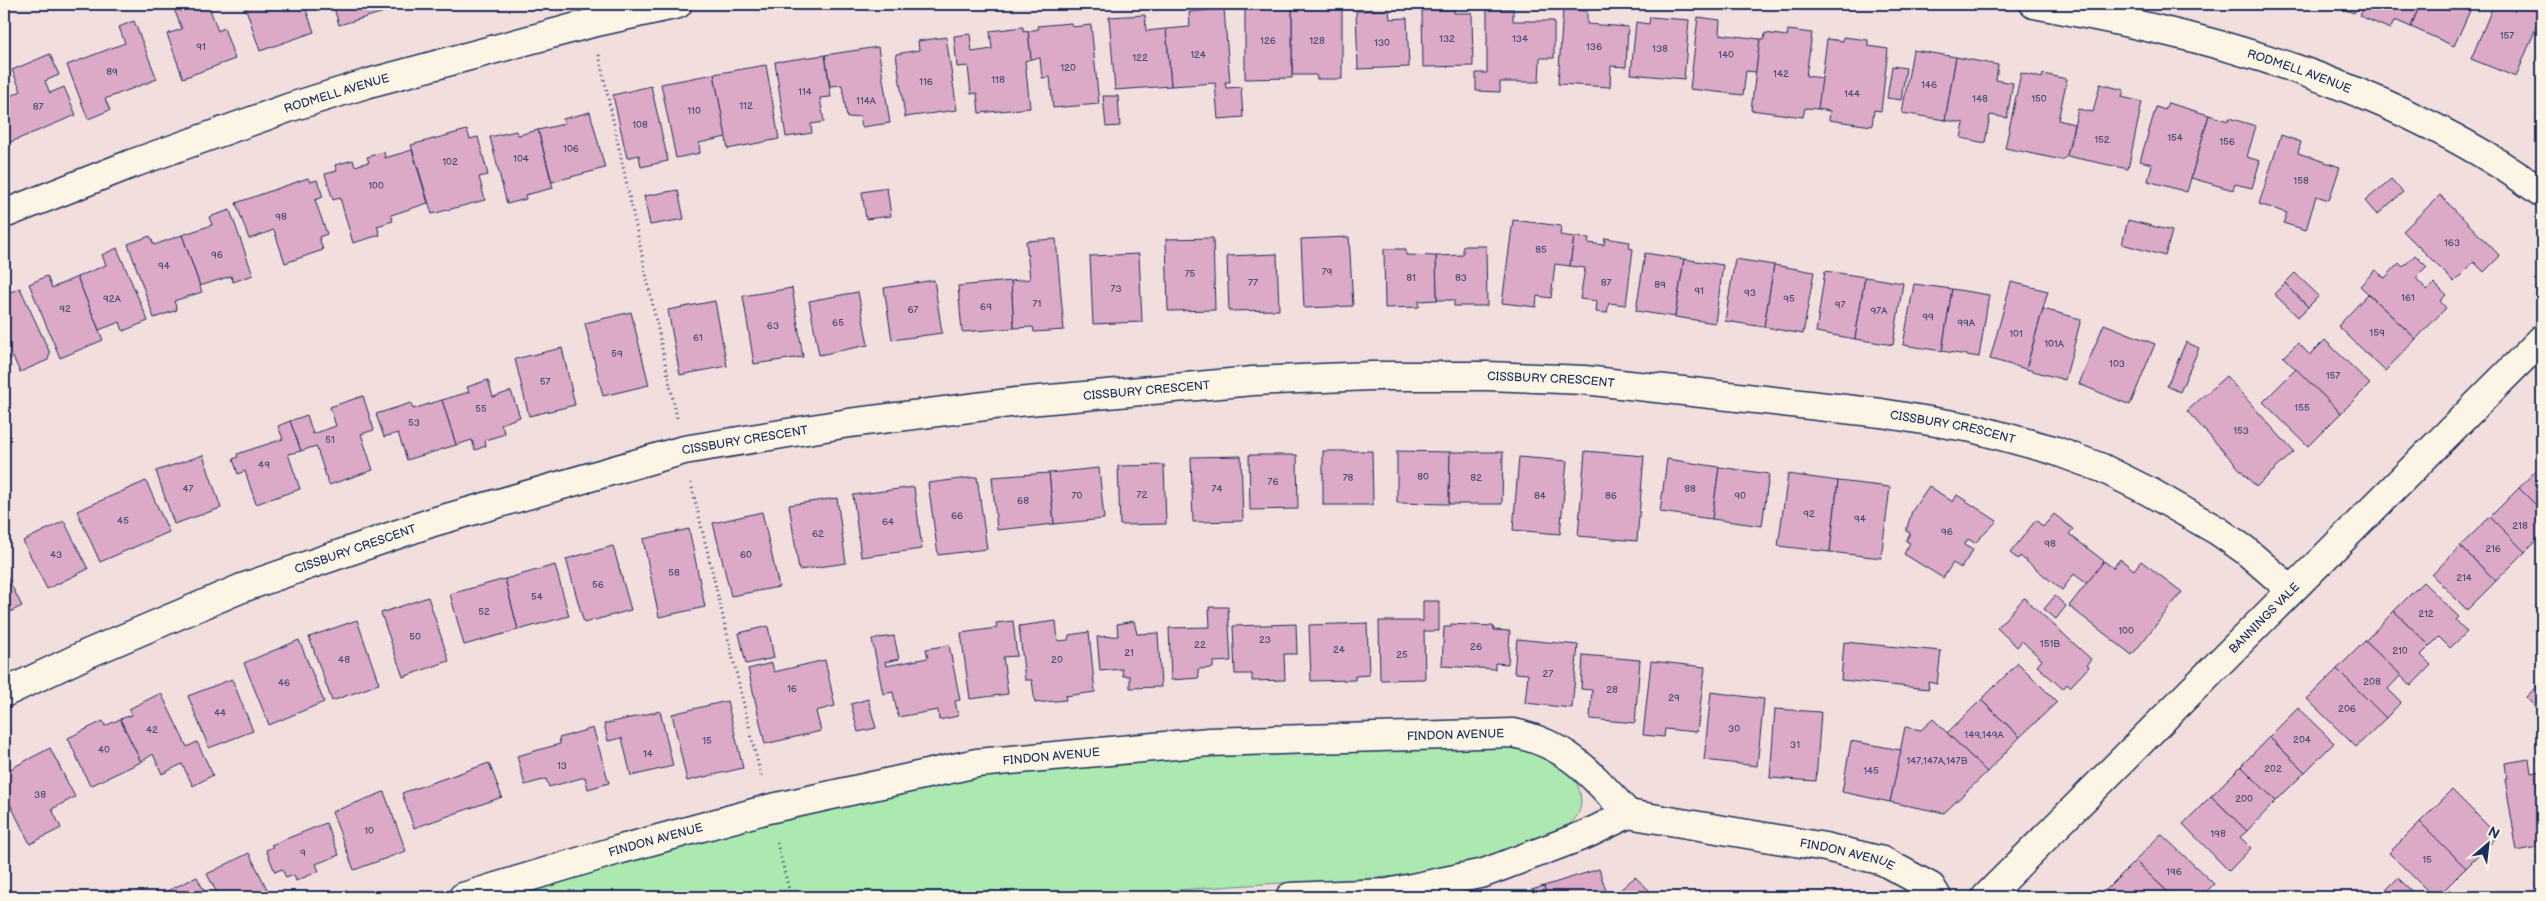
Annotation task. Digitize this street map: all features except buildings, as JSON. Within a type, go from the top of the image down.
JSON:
[{"type":"street","name":"RODMELL AVENUE","points":[[4,214],[131,164],[291,107],[378,81],[592,23],[678,4]]},
{"type":"street","name":"RODMELL AVENUE","points":[[2034,4],[2161,30],[2242,52],[2322,79],[2402,113],[2480,151],[2542,193]]},
{"type":"street","name":"BANNINGS VALE","points":[[1986,897],[2291,590],[2537,354]]},
{"type":"street","name":"CISSBURY CRESCENT","points":[[4,693],[89,653],[242,588],[434,522],[684,450],[849,424],[1017,402],[1253,381],[1380,376],[1487,376],[1584,380],[1881,412],[1972,428],[2054,450],[2102,468],[2150,492],[2218,531],[2245,550],[2291,590]]},
{"type":"street","name":"FINDON AVENUE","points":[[463,897],[618,850],[768,810],[977,763],[1209,742],[1513,733],[1535,737],[1572,756],[1628,814],[1825,847],[1882,860],[1931,887],[1937,897]]},
{"type":"street","points":[[1290,897],[1388,893],[1484,873],[1587,834],[1628,814]]},
{"type":"path","points":[[768,810],[791,897]]},
{"type":"green space","points":[[1500,743],[1545,756],[1568,772],[1579,789],[1581,802],[1578,814],[1565,827],[1531,842],[1466,863],[1419,873],[1366,879],[1224,887],[1104,897],[498,897],[740,830],[985,776],[1161,758],[1369,751]]}]
